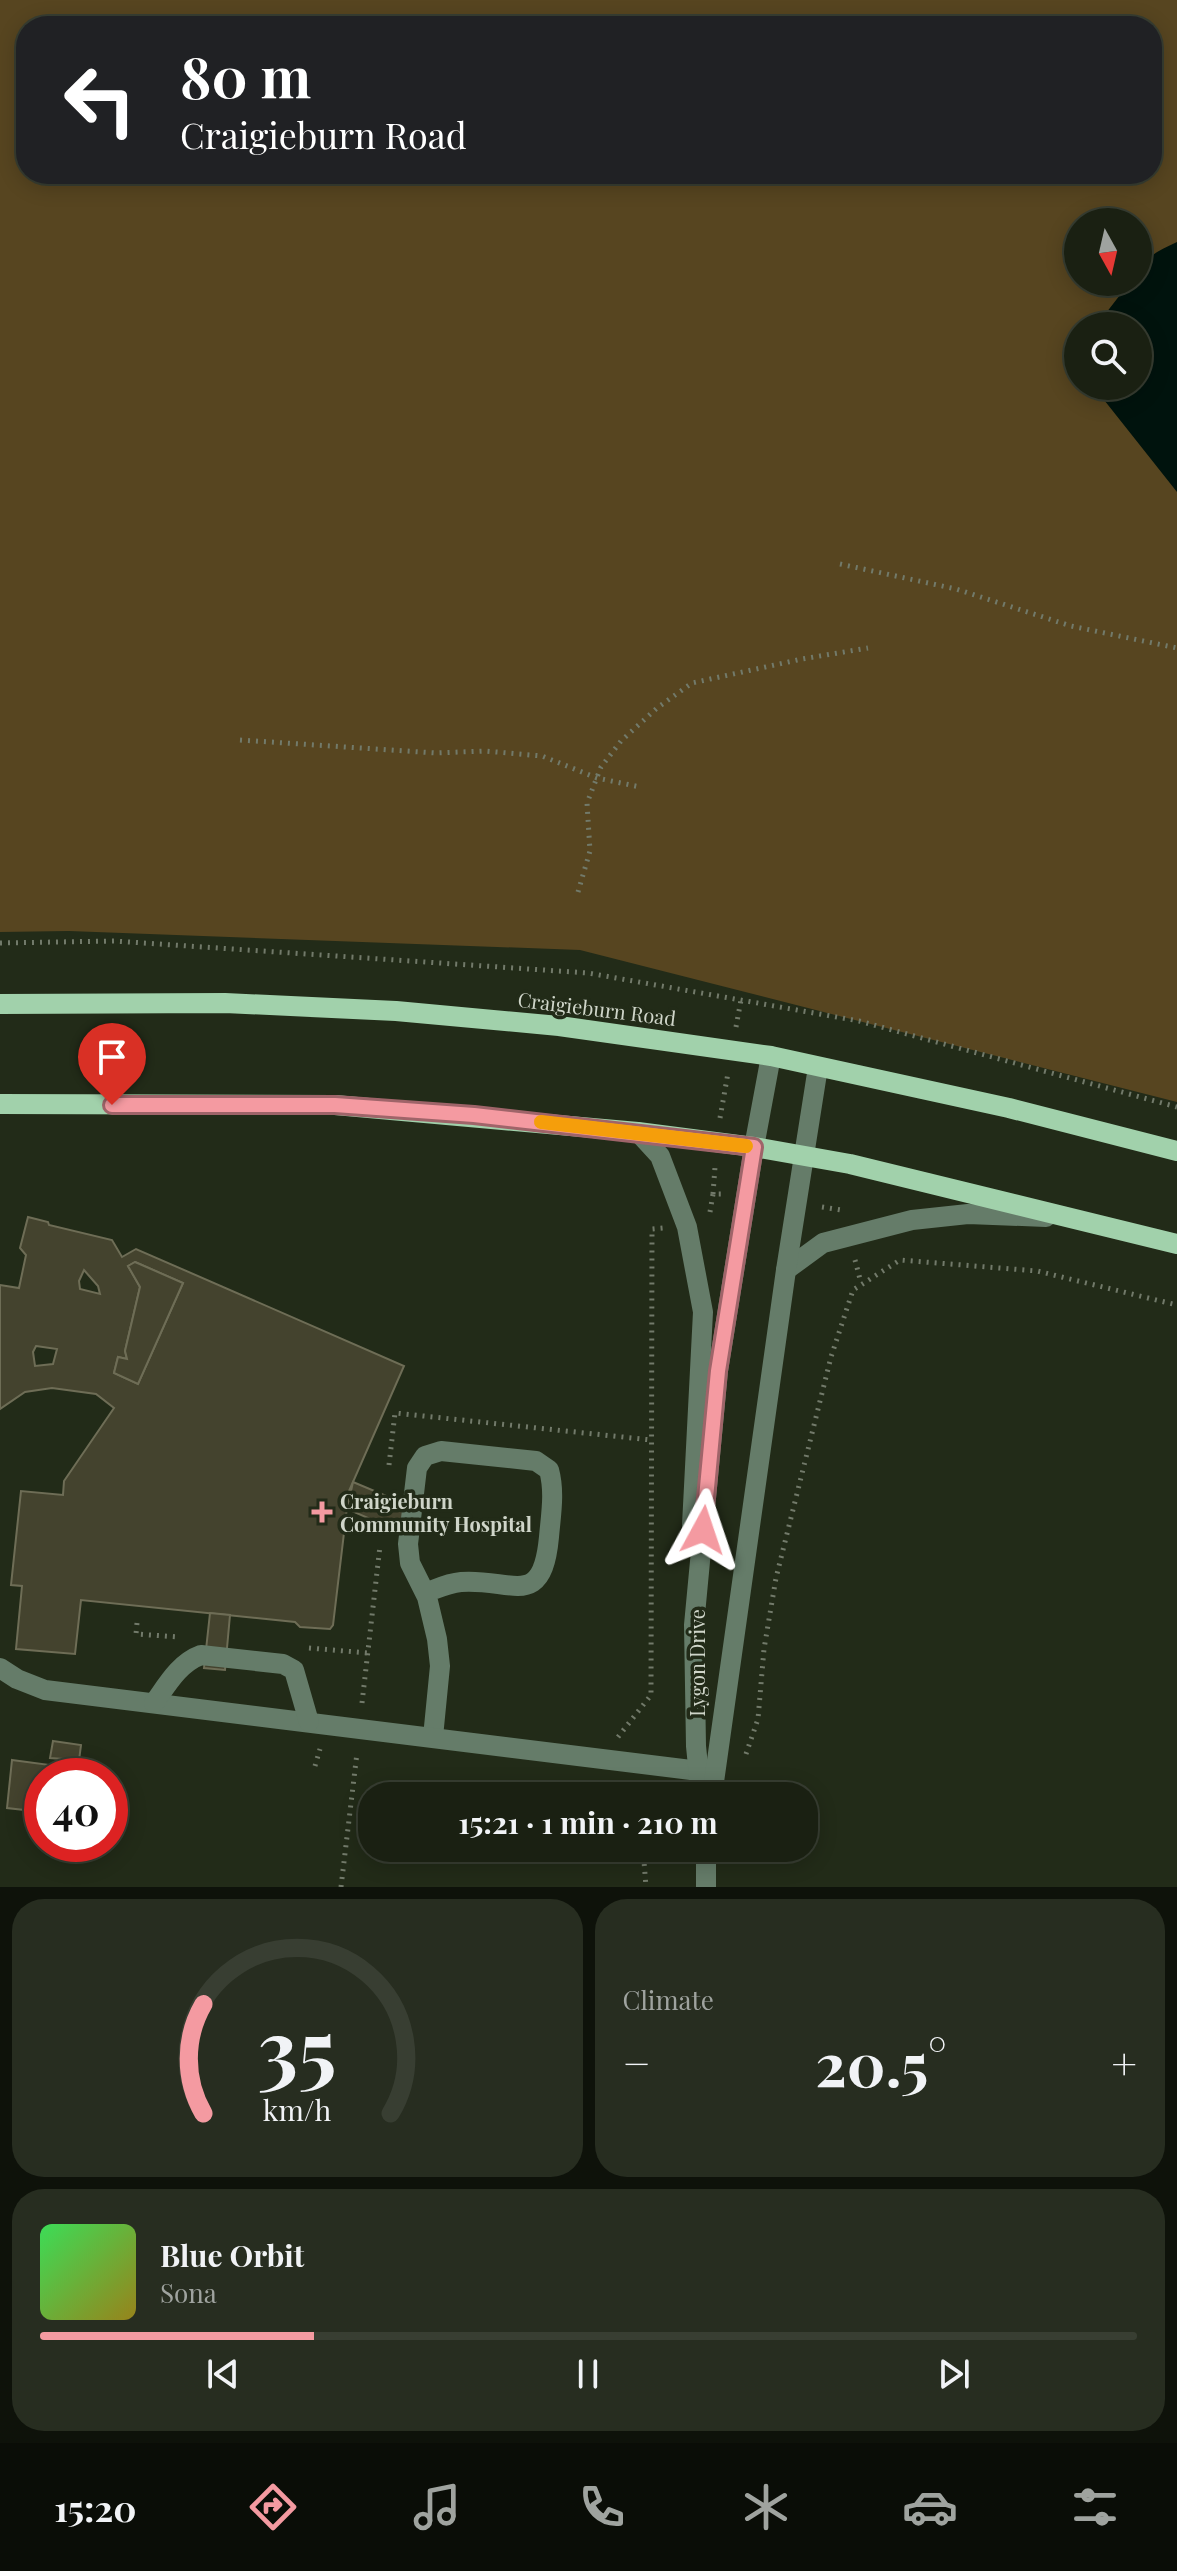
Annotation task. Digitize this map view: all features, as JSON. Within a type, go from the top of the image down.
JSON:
[{"type":"main road","name":"Craigieburn Road","points":[[0,1004],[225,1003],[396,1011],[559,1026],[771,1056],[1009,1108],[1177,1151]]},
{"type":"main road","points":[[0,1104],[335,1105],[638,1132],[804,1156],[1177,1244]]},
{"type":"street","name":"Lygon Drive","points":[[700,1782],[694,1625],[718,1371],[771,1056]]},
{"type":"street","name":"Lygon Drive","points":[[714,1782],[786,1270],[818,1067]]},
{"type":"street","points":[[638,1132],[660,1156],[687,1227],[703,1312],[703,1352],[691,1506],[694,1625]]},
{"type":"street","points":[[786,1270],[823,1243],[912,1220],[968,1214],[1077,1218]]},
{"type":"street","points":[[425,1593],[461,1582],[525,1586],[537,1580],[546,1565],[553,1486],[549,1470],[536,1461],[441,1451],[425,1456],[417,1468],[408,1544],[410,1563],[425,1593],[437,1639],[440,1666],[433,1737]]},
{"type":"street","points":[[154,1703],[180,1668],[201,1655],[283,1664],[294,1670],[309,1722]]},
{"type":"street","points":[[0,1668],[17,1679],[45,1690],[699,1771]]},
{"type":"street","points":[[706,1862],[706,1887]]},
{"type":"path","points":[[840,564],[956,589],[1071,626],[1177,648]]},
{"type":"path","points":[[578,892],[590,851],[587,803],[601,767],[621,741],[657,708],[692,683],[868,648]]},
{"type":"path","points":[[240,740],[436,753],[485,751],[542,756],[597,778],[640,787]]},
{"type":"path","points":[[0,943],[114,941],[588,973],[859,1021],[1177,1107]]},
{"type":"path","points":[[713,1194],[716,1142],[741,1000]]},
{"type":"path","points":[[613,1759],[613,1744],[651,1695],[652,1229],[687,1227]]},
{"type":"path","points":[[758,1719],[764,1649],[776,1578],[831,1357],[853,1290],[900,1260],[1037,1271],[1177,1305]]},
{"type":"path","points":[[388,1473],[395,1413],[651,1440]]},
{"type":"path","points":[[341,1887],[381,1533]]},
{"type":"path","points":[[644,1862],[646,1887]]},
{"type":"shaded area","points":[[0,0],[1177,0],[1177,1102],[580,950],[69,931],[0,932]]},
{"type":"shaded area","points":[[1177,242],[1177,492],[1104,400],[1152,400],[1152,312],[1107,312],[1119,296],[1152,296],[1152,256]]},
{"type":"building","points":[[28,1217],[112,1240],[122,1257],[136,1249],[404,1366],[349,1491],[333,1625],[330,1629],[300,1627],[295,1622],[81,1600],[75,1654],[16,1649],[22,1586],[11,1585],[21,1491],[63,1495],[64,1481],[114,1408],[96,1394],[52,1388],[25,1392],[0,1409],[0,1285],[19,1288],[26,1255],[20,1248]],"holes":[[[135,1262],[183,1283],[138,1384],[114,1373],[118,1357],[127,1359],[125,1351],[140,1287],[128,1266]],[[84,1270],[98,1286],[100,1294],[80,1289],[79,1281]],[[36,1346],[57,1349],[53,1364],[35,1366],[33,1352]]]},
{"type":"building","points":[[135,1262],[183,1283],[138,1384],[114,1373],[118,1357],[127,1359],[125,1351],[140,1287],[128,1266]]},
{"type":"building","points":[[353,1482],[408,1505],[403,1533],[347,1509]]},
{"type":"building","points":[[210,1613],[230,1615],[225,1670],[204,1668]]},
{"type":"building","points":[[53,1741],[81,1745],[79,1758],[50,1758]]},
{"type":"building","points":[[12,1760],[24,1762],[24,1810],[7,1808]]},
{"type":"slow traffic","points":[[541,1122],[746,1146]]},
{"type":"place","name":"Craigieburn Community Hospital","points":[[322,1512]]},
{"type":"route","points":[[112,1105],[335,1105],[474,1115],[754,1147],[718,1371],[703,1530]]}]
